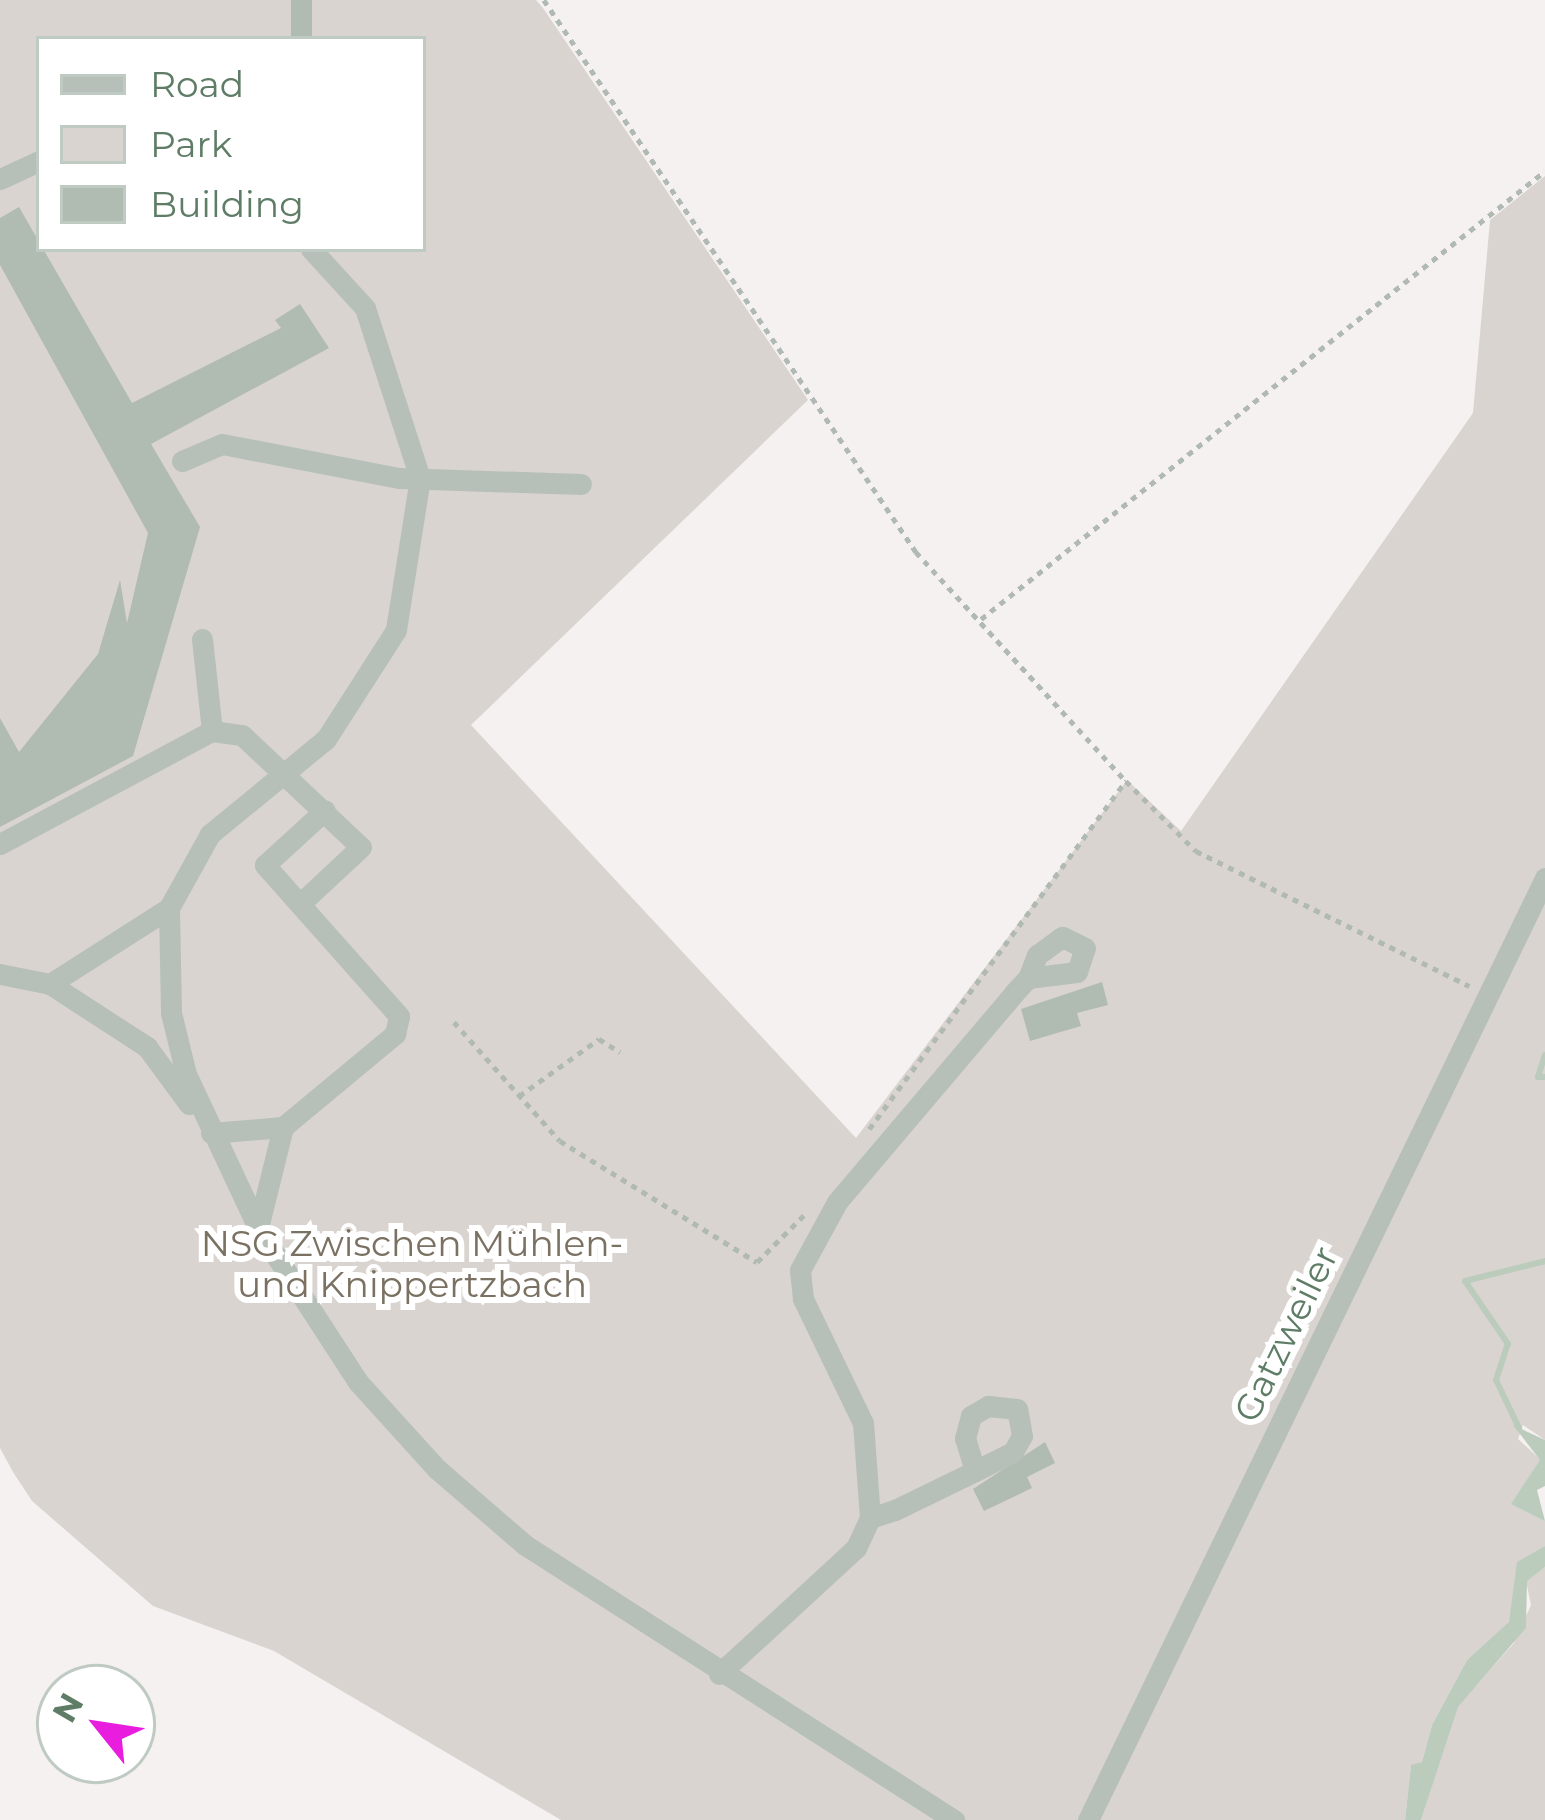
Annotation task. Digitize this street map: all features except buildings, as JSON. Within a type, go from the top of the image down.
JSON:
[{"type":"street","points":[[0,179],[36,161]]},
{"type":"street","points":[[50,984],[169,908],[211,833],[278,769],[326,739],[396,630],[420,478],[365,308],[314,252]]},
{"type":"street","points":[[182,461],[222,444],[420,478],[581,484]]},
{"type":"street","points":[[202,639],[212,731]]},
{"type":"street","points":[[0,844],[212,731],[242,735],[361,847],[302,903]]},
{"type":"street","points":[[211,1133],[284,1127],[395,1034],[399,1016],[265,865],[325,810]]},
{"type":"street","name":"Gatzweiler","points":[[1088,1820],[1545,878]]},
{"type":"street","points":[[169,908],[171,1013],[211,1133],[258,1228],[358,1382],[437,1469],[525,1545],[718,1674],[790,1711],[954,1820]]},
{"type":"street","points":[[0,974],[50,984],[147,1047],[211,1133]]},
{"type":"street","points":[[718,1674],[856,1548],[870,1518],[862,1423],[803,1299],[800,1270],[837,1202],[1028,978]]},
{"type":"street","points":[[258,1228],[284,1127]]},
{"type":"street","points":[[870,1518],[975,1472]]},
{"type":"path","points":[[544,0],[916,552],[1126,782],[1196,851],[1256,886],[1486,993]]},
{"type":"path","points":[[980,620],[1545,170]]},
{"type":"path","points":[[865,1134],[1126,782]]},
{"type":"path","points":[[454,1022],[560,1141],[757,1262],[812,1204]]},
{"type":"path","points":[[520,1096],[599,1039],[620,1052]]},
{"type":"green space","name":"NSG Zwischen Mühlen- und Knippertzbach","points":[[0,0],[536,0],[543,8],[808,400],[471,725],[856,1138],[1127,780],[1181,831],[1473,413],[1490,220],[1545,176],[1545,878],[1088,1820],[561,1820],[274,1651],[153,1606],[32,1501],[0,1448]]},
{"type":"green space","points":[[1545,901],[1545,1440],[1523,1425],[1518,1439],[1541,1460],[1527,1507],[1545,1521],[1545,1546],[1530,1561],[1509,1623],[1467,1660],[1432,1725],[1422,1762],[1411,1766],[1405,1820],[1096,1820]]},
{"type":"green space","points":[[1545,1567],[1545,1820],[1421,1820],[1457,1707],[1514,1643],[1531,1605],[1526,1581]]},
{"type":"shaded area","points":[[1513,1425],[1545,1440],[1545,1486],[1537,1490],[1545,1521],[1511,1504],[1540,1460]]},
{"type":"shaded area","points":[[1545,1546],[1545,1567],[1527,1581],[1526,1628],[1458,1707],[1421,1820],[1405,1820],[1411,1765],[1422,1762],[1432,1725],[1467,1660],[1509,1622],[1517,1562]]},
{"type":"waterway","points":[[1545,1055],[1538,1077],[1545,1077]]},
{"type":"waterway","points":[[1519,1428],[1496,1380],[1508,1344],[1465,1281],[1545,1261]]}]
